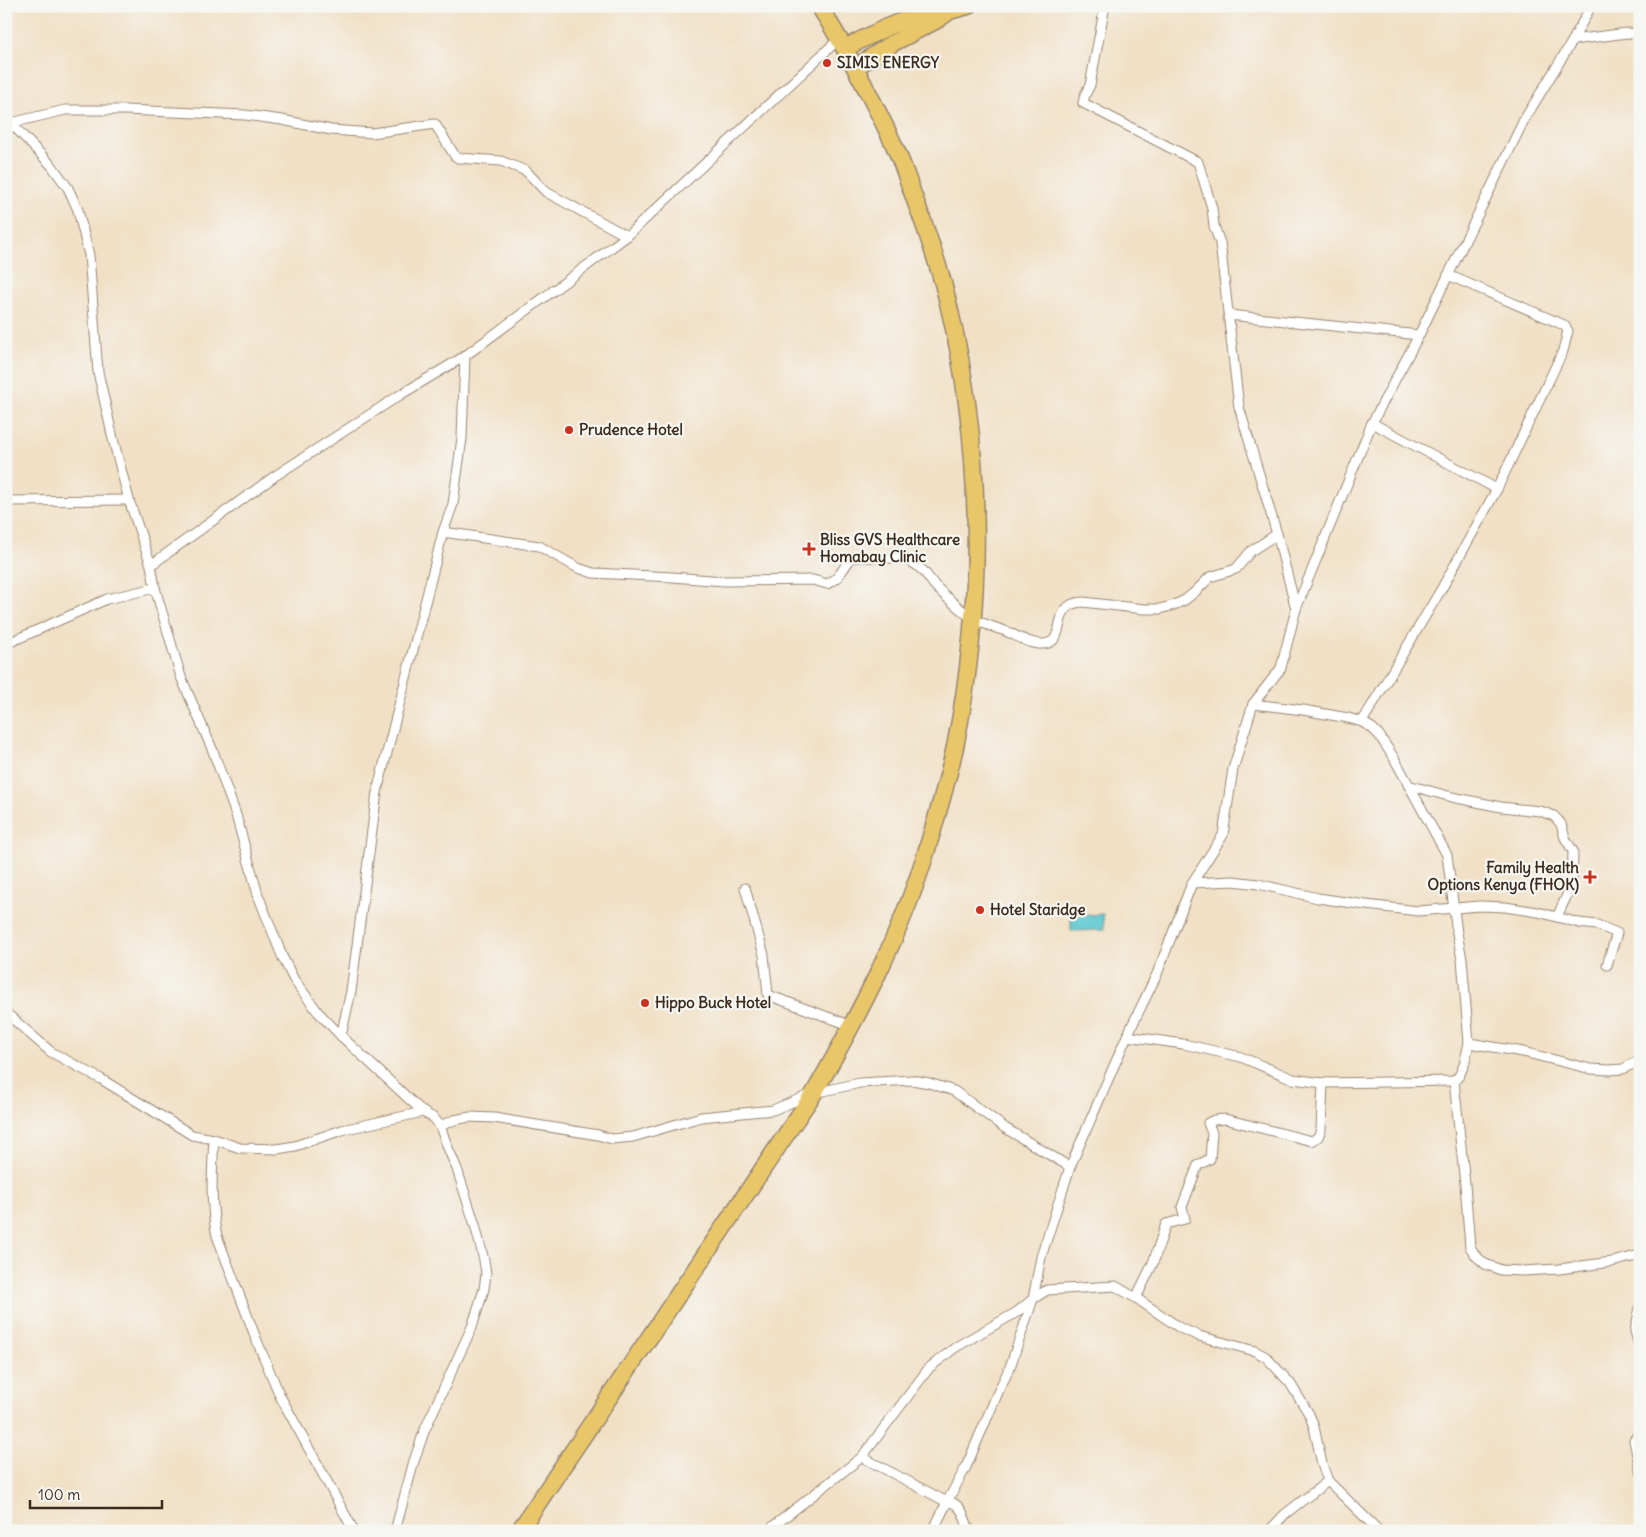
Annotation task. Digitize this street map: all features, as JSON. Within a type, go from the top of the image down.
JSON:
[{"type":"highway","points":[[519,1531],[814,1093],[852,1026],[878,974],[923,862],[938,814],[956,743],[966,684],[973,618],[975,504],[971,439],[961,362],[951,315],[930,243],[898,153],[856,67],[819,6]]},
{"type":"highway","points":[[842,43],[923,13],[949,11],[968,6]]},
{"type":"highway","points":[[856,67],[949,11]]},
{"type":"street","points":[[1105,6],[1090,86],[1083,103],[1198,162],[1220,243],[1239,407],[1277,534],[1296,610]]},
{"type":"street","points":[[933,1531],[966,1467],[1010,1367],[1036,1290],[1041,1257],[1070,1168],[1127,1036],[1157,974],[1192,883],[1223,835],[1233,769],[1253,704],[1281,668],[1296,610],[1372,423],[1419,335],[1524,120],[1573,40],[1591,6]]},
{"type":"street","points":[[1573,40],[1627,33],[1640,34]]},
{"type":"street","points":[[151,565],[275,476],[400,395],[465,356],[627,236],[842,43]]},
{"type":"street","points":[[9,121],[65,110],[125,110],[245,115],[331,130],[372,133],[435,124],[458,158],[501,161],[526,171],[546,192],[627,236]]},
{"type":"street","points":[[9,121],[52,166],[68,188],[78,210],[89,255],[98,372],[113,439],[151,565],[155,588],[181,677],[213,751],[236,815],[258,895],[282,956],[294,980],[318,1012],[341,1036],[423,1112],[434,1118],[440,1126],[458,1169],[475,1225],[486,1274],[484,1289],[472,1327],[425,1430],[414,1461],[395,1531]]},
{"type":"street","points":[[1362,722],[1442,588],[1497,489],[1562,350],[1568,332],[1564,325],[1448,275]]},
{"type":"street","points":[[1229,315],[1419,335]]},
{"type":"street","points":[[341,1036],[351,991],[377,792],[443,532],[453,504],[462,438],[465,356]]},
{"type":"street","points":[[1372,423],[1497,489]]},
{"type":"street","points":[[6,501],[130,500]]},
{"type":"street","points":[[443,532],[539,546],[578,568],[593,573],[672,576],[724,581],[813,580],[827,584],[837,578],[851,558],[860,556],[896,558],[910,562],[922,569],[937,588],[973,618],[1030,642],[1044,644],[1055,638],[1063,611],[1075,602],[1144,610],[1160,609],[1174,605],[1196,592],[1210,577],[1236,569],[1250,551],[1277,534]]},
{"type":"street","points":[[6,644],[107,600],[155,588]]},
{"type":"street","points":[[1127,1036],[1183,1044],[1241,1057],[1293,1078],[1323,1082],[1454,1081],[1459,1076],[1464,1065],[1469,1043],[1462,960],[1447,855],[1394,758],[1379,735],[1362,722],[1304,710],[1253,704]]},
{"type":"street","points":[[1408,784],[1452,798],[1501,807],[1540,811],[1554,816],[1561,824],[1565,838],[1573,851],[1572,884],[1557,917]]},
{"type":"street","points":[[1192,883],[1233,881],[1258,884],[1318,898],[1418,911],[1480,906],[1538,912],[1579,923],[1597,925],[1617,933],[1607,965]]},
{"type":"street","points":[[744,888],[764,955],[768,995],[852,1026]]},
{"type":"street","points":[[6,1013],[51,1052],[192,1135],[214,1139],[240,1148],[277,1149],[295,1146],[342,1130],[423,1112]]},
{"type":"street","points":[[1469,1043],[1523,1052],[1591,1069],[1623,1069],[1640,1060]]},
{"type":"street","points":[[440,1126],[454,1120],[494,1118],[612,1139],[633,1137],[701,1117],[773,1110],[814,1093],[860,1082],[912,1080],[946,1088],[965,1098],[1013,1133],[1070,1168]]},
{"type":"street","points":[[1454,1081],[1470,1247],[1480,1260],[1501,1270],[1522,1271],[1560,1269],[1612,1262],[1640,1255]]},
{"type":"street","points":[[1136,1298],[1153,1263],[1166,1224],[1185,1219],[1182,1207],[1198,1165],[1210,1158],[1212,1134],[1208,1123],[1214,1120],[1225,1119],[1312,1141],[1318,1137],[1321,1130],[1323,1082]]},
{"type":"street","points":[[214,1139],[212,1182],[214,1222],[217,1236],[280,1396],[354,1531]]},
{"type":"street","points":[[767,1531],[862,1457],[929,1368],[956,1347],[1017,1312],[1047,1290],[1115,1286],[1180,1328],[1200,1336],[1255,1351],[1266,1357],[1290,1383],[1309,1414],[1328,1481],[1379,1531]]},
{"type":"street","points":[[1640,1308],[1635,1331],[1640,1349]]},
{"type":"street","points":[[1640,1432],[1634,1440],[1640,1470]]},
{"type":"street","points":[[862,1457],[947,1502],[953,1502],[960,1508],[969,1531]]},
{"type":"street","points":[[1268,1531],[1285,1514],[1328,1481]]},
{"type":"water","points":[[1103,914],[1104,930],[1071,931],[1071,916]]},
{"type":"place","name":"SIMIS ENERGY","points":[[827,63]]},
{"type":"place","name":"Prudence Hotel","points":[[569,430]]},
{"type":"place","name":"Bliss GVS Healthcare Homabay Clinic","points":[[809,549]]},
{"type":"place","name":"Family Health Options Kenya (FHOK)","points":[[1590,877]]},
{"type":"place","name":"Hotel Staridge","points":[[980,910]]},
{"type":"place","name":"Hippo Buck Hotel","points":[[645,1003]]}]
